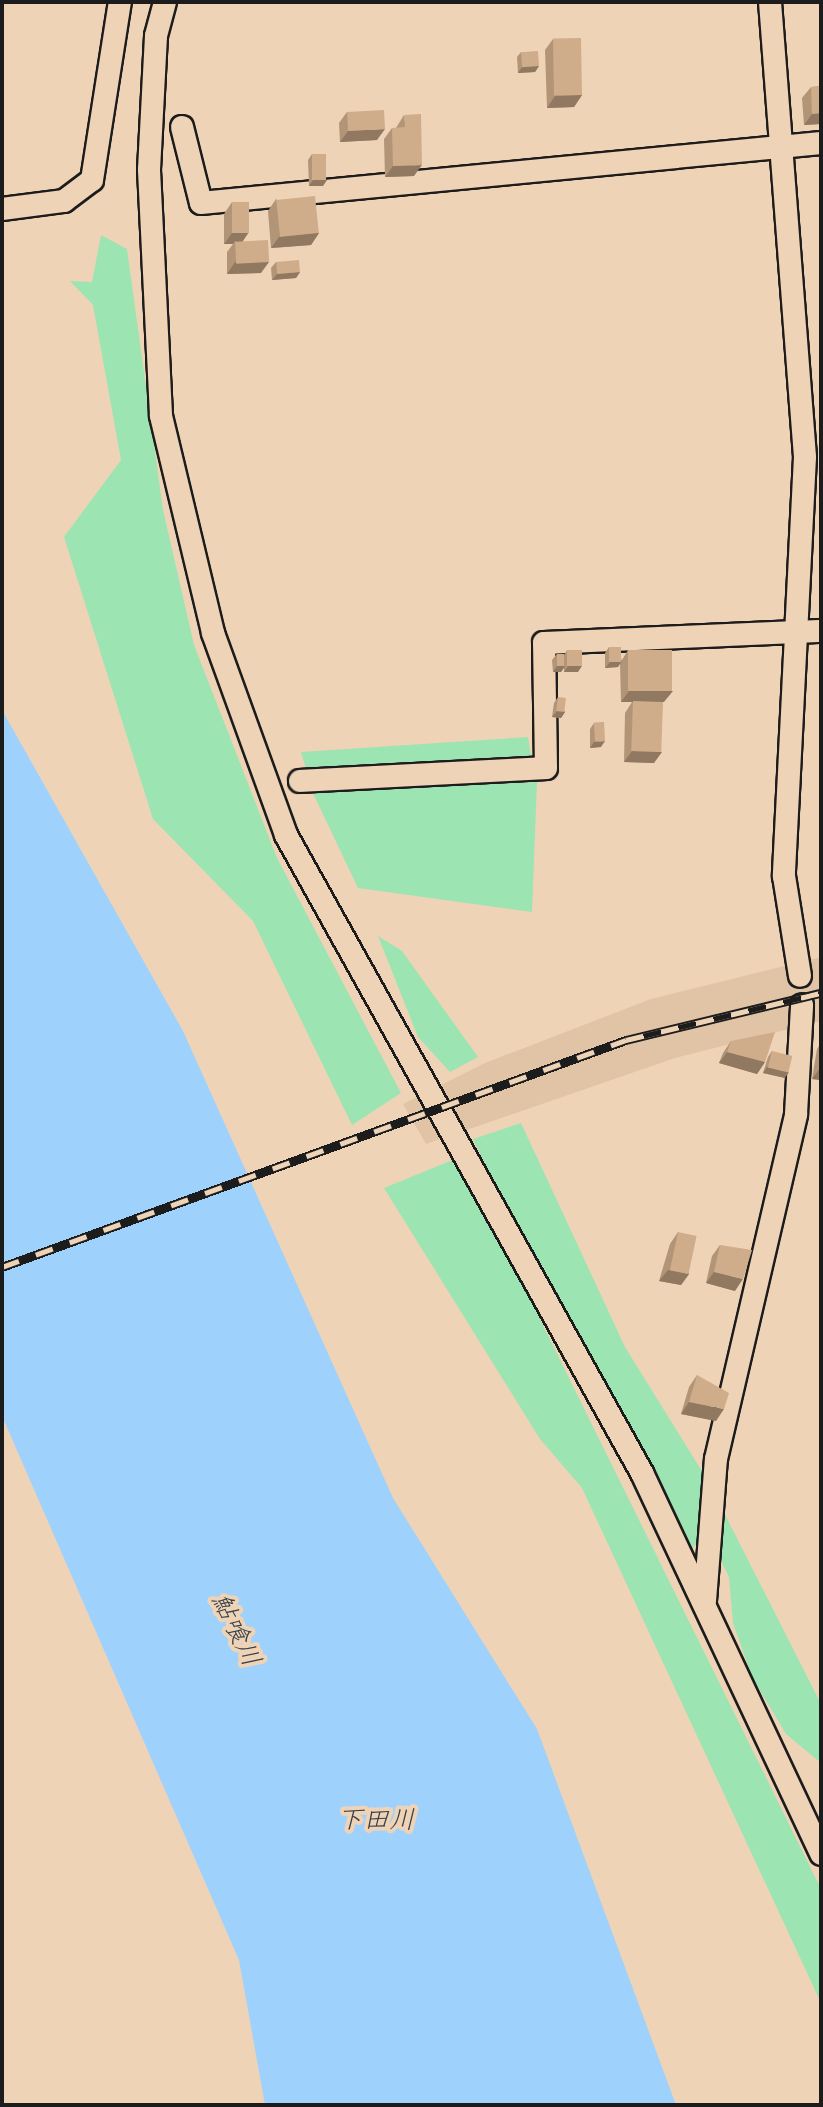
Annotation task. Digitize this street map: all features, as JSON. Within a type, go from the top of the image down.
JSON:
[{"type":"street","points":[[2,209],[64,201],[92,180],[120,2]]},
{"type":"street","points":[[165,2],[156,36],[149,170],[161,416],[213,633],[286,835],[642,1473],[821,1854]]},
{"type":"street","points":[[770,2],[787,146],[813,457],[798,631],[784,876],[800,976]]},
{"type":"street","points":[[182,127],[201,203],[821,143]]},
{"type":"street","points":[[300,781],[546,768],[544,643],[821,631]]},
{"type":"street","points":[[705,1602],[716,1459],[796,1114],[802,1005]]},
{"type":"shaded area","points":[[821,957],[821,1021],[675,1058],[426,1144],[403,1104],[485,1063],[651,999]]},
{"type":"green space","points":[[101,235],[127,249],[163,510],[194,645],[277,858],[401,1093],[352,1125],[253,921],[153,819],[64,537],[121,460],[93,305],[70,281],[92,282]]},
{"type":"green space","points":[[528,737],[532,762],[307,772],[301,752]]},
{"type":"green space","points":[[537,782],[532,912],[358,888],[311,789]]},
{"type":"green space","points":[[378,936],[402,951],[478,1057],[450,1072],[418,1037]]},
{"type":"green space","points":[[521,1123],[625,1347],[708,1481],[821,1704],[821,1763],[786,1734],[752,1677],[733,1623],[729,1577],[707,1532],[690,1551],[570,1338],[473,1139]]},
{"type":"green space","points":[[460,1157],[821,1889],[821,2003],[582,1488],[540,1439],[384,1188]]},
{"type":"water","name":"下田川","points":[[2,710],[183,1031],[393,1498],[537,1729],[676,2105],[265,2105],[239,1960],[2,1416]]},
{"type":"building","points":[[553,38],[581,38],[582,95],[554,95]]},
{"type":"building","points":[[538,51],[539,66],[522,67],[521,52]]},
{"type":"building","points":[[821,86],[821,113],[812,114],[811,87]]},
{"type":"building","points":[[384,110],[385,129],[348,131],[347,112]]},
{"type":"building","points":[[421,114],[422,165],[393,166],[392,128],[405,127],[404,115]]},
{"type":"building","points":[[312,154],[326,154],[326,180],[312,180]]},
{"type":"building","points":[[315,196],[319,233],[280,237],[276,200]]},
{"type":"building","points":[[232,202],[249,202],[249,233],[232,233]]},
{"type":"building","points":[[268,240],[269,262],[236,264],[235,242]]},
{"type":"building","points":[[299,260],[300,272],[277,274],[276,262]]},
{"type":"building","points":[[609,647],[621,647],[621,662],[609,662]]},
{"type":"building","points":[[567,650],[582,650],[582,666],[567,666]]},
{"type":"building","points":[[628,650],[672,650],[672,691],[628,691]]},
{"type":"building","points":[[557,654],[564,654],[564,666],[557,666]]},
{"type":"building","points":[[558,697],[566,698],[564,712],[556,711]]},
{"type":"building","points":[[633,701],[663,702],[661,752],[631,751]]},
{"type":"building","points":[[604,722],[605,741],[595,741],[594,723]]},
{"type":"building","points":[[775,1032],[765,1062],[727,1052],[731,1041]]},
{"type":"building","points":[[772,1051],[792,1056],[788,1073],[768,1067]]},
{"type":"building","points":[[678,1232],[697,1236],[688,1274],[670,1270]]},
{"type":"building","points":[[720,1245],[752,1250],[743,1279],[714,1272]]},
{"type":"building","points":[[697,1375],[729,1393],[724,1409],[689,1402]]},
{"type":"railway","points":[[2,1267],[626,1040],[821,993]]},
{"type":"water label","name":"鮎喰川","points":[[238,1629]]}]
